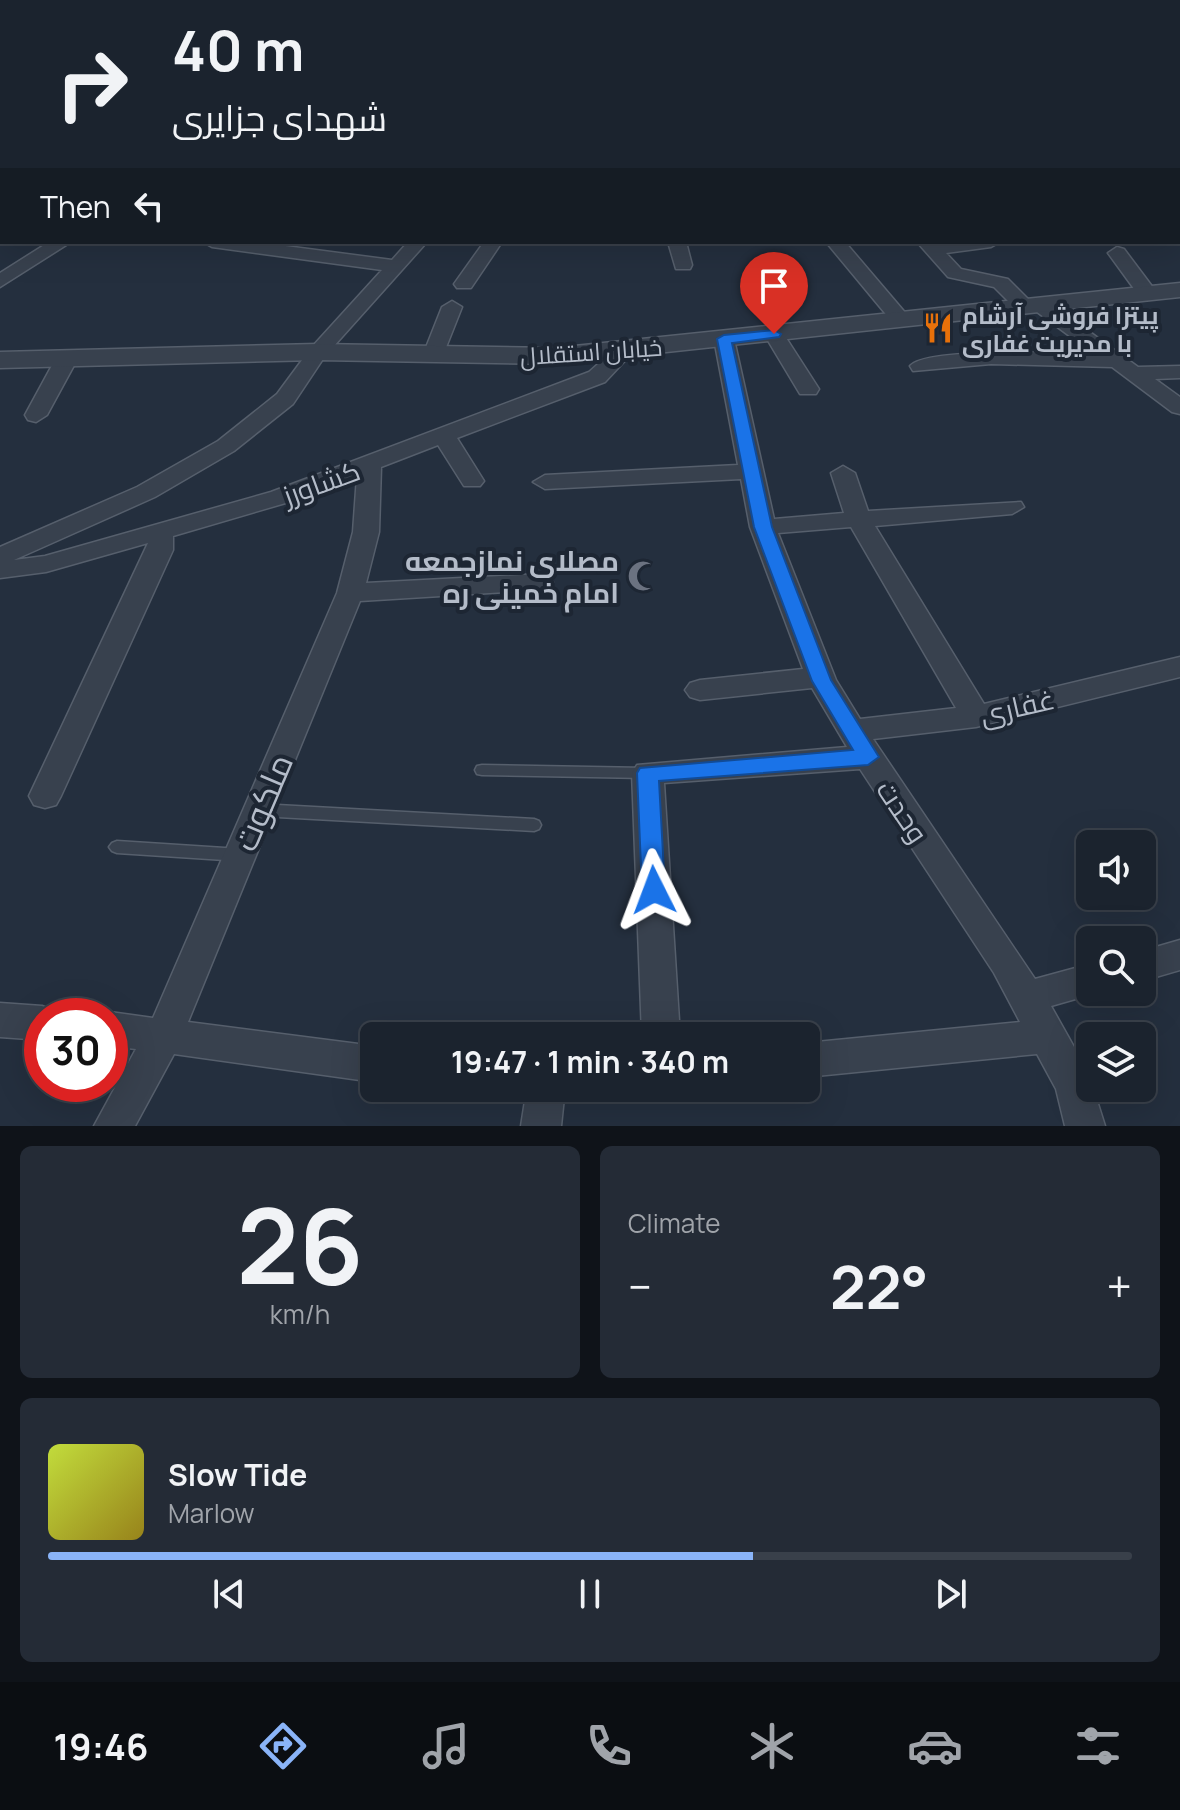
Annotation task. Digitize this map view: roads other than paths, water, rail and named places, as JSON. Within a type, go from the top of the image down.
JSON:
[{"type":"street","points":[[0,281],[59,244]]},
{"type":"street","points":[[227,244],[397,266]]},
{"type":"street","points":[[0,557],[146,492],[226,446],[285,399],[318,352],[416,244]]},
{"type":"street","points":[[464,284],[492,244]]},
{"type":"street","points":[[678,244],[683,265]]},
{"type":"street","points":[[837,244],[901,320]]},
{"type":"street","points":[[930,245],[950,244]]},
{"type":"street","points":[[930,245],[955,273],[1001,283],[1180,407]]},
{"type":"street","points":[[1117,253],[1147,293]]},
{"type":"street","name":"خیابان استقلال","points":[[2,363],[67,358],[318,352],[555,356],[1180,290]]},
{"type":"street","points":[[433,355],[452,307]]},
{"type":"street","points":[[774,334],[808,389]]},
{"type":"street","name":"وحدت","points":[[724,339],[763,527],[820,677],[860,744],[1007,962],[1074,1085],[1085,1126]]},
{"type":"street","name":"کشاورز","points":[[0,570],[46,564],[280,497],[597,377],[624,351]]},
{"type":"street","points":[[36,415],[67,358]]},
{"type":"street","points":[[921,366],[991,358],[1180,372]]},
{"type":"street","points":[[445,437],[472,481]]},
{"type":"street","name":"ملکوت","points":[[114,1126],[165,1034],[350,593],[366,532],[369,465]]},
{"type":"street","points":[[545,482],[751,471]]},
{"type":"street","points":[[843,473],[859,520],[976,716]]},
{"type":"street","points":[[763,527],[1012,507]]},
{"type":"street","points":[[104,510],[119,543]]},
{"type":"street","points":[[45,796],[160,550],[161,531]]},
{"type":"street","points":[[350,593],[540,582]]},
{"type":"street","name":"غفاری","points":[[648,773],[860,744],[1180,667]]},
{"type":"street","points":[[700,690],[820,677]]},
{"type":"street","points":[[648,773],[660,1022]]},
{"type":"street","points":[[1156,962],[1180,955]]},
{"type":"street","points":[[1026,997],[1076,984]]},
{"type":"street","points":[[0,1020],[24,1022]]},
{"type":"street","points":[[128,1031],[360,1062]]},
{"type":"street","points":[[820,1059],[1047,1036]]},
{"type":"street","points":[[541,1126],[544,1102]]},
{"type":"lane","points":[[482,770],[648,773]]},
{"type":"lane","points":[[259,810],[534,825]]},
{"type":"lane","points":[[117,847],[240,855]]},
{"type":"place","name":"پیتزا فروشی آرشام با مدیریت غفاری","points":[[938,328]]},
{"type":"place","name":"مصلای نمازجمعه امام خمینی ره","points":[[643,576]]}]
